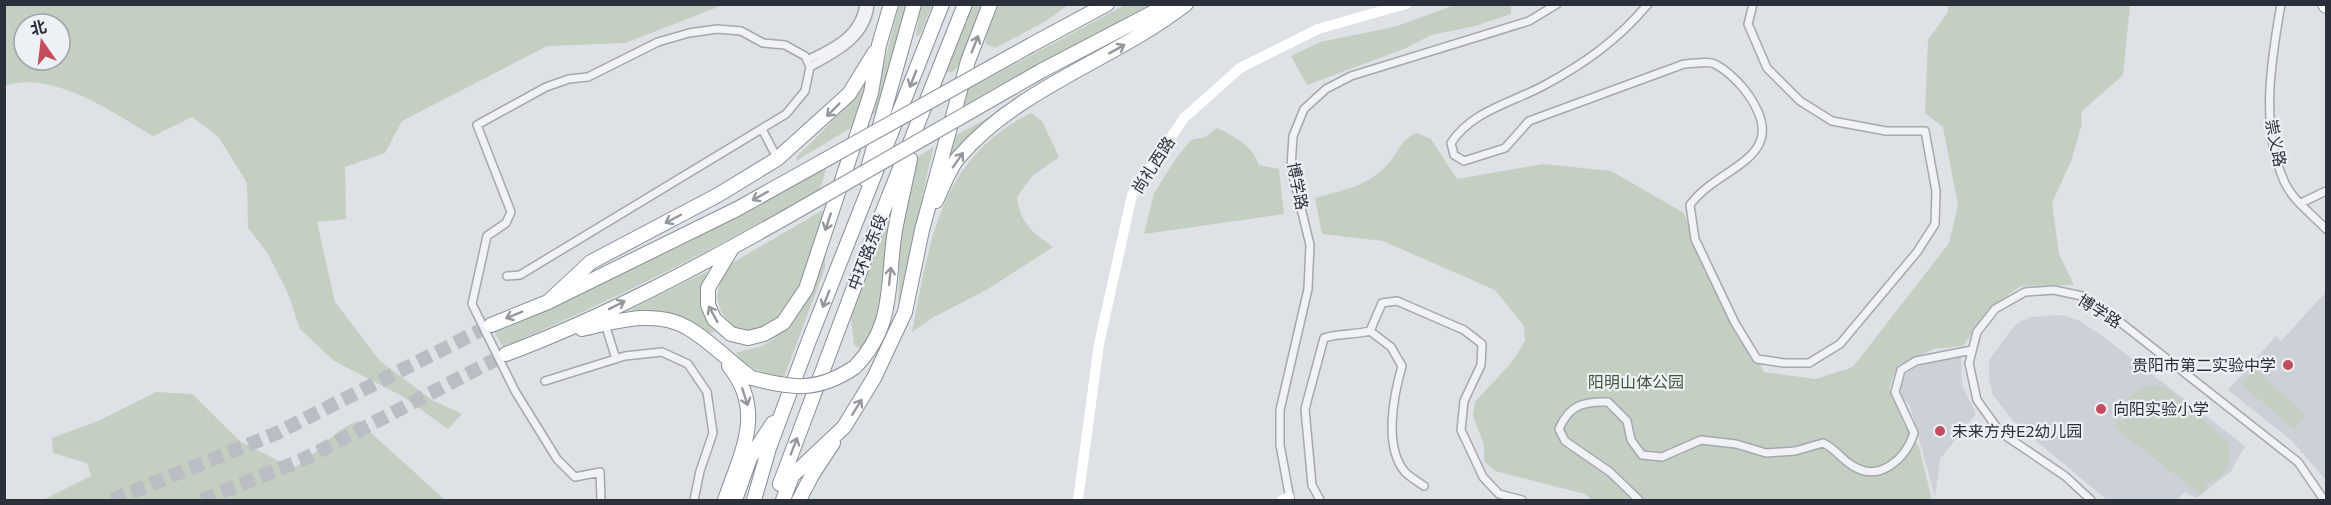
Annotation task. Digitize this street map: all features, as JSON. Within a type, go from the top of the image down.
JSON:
[{"type":"highway","points":[[732,248],[708,288],[711,312],[714,319],[731,334],[748,338],[764,334],[783,323],[806,289],[871,93],[879,45],[891,4]]},
{"type":"highway","points":[[836,275],[899,65],[914,4]]},
{"type":"highway","name":"中环路东段","points":[[754,501],[787,401],[942,4]]},
{"type":"highway","name":"中环路东段","points":[[774,501],[915,129],[965,4]]},
{"type":"highway","points":[[799,501],[812,475],[874,378],[905,312],[922,230],[968,61],[990,4]]},
{"type":"highway","points":[[1053,32],[1082,4]]},
{"type":"highway","points":[[491,325],[548,302],[737,209],[1107,4]]},
{"type":"highway","points":[[506,354],[562,333],[732,248],[1041,71],[1169,4]]},
{"type":"highway","points":[[922,230],[957,158],[992,123],[1159,26],[1186,4]]},
{"type":"highway","points":[[548,302],[591,262],[718,195],[777,159],[849,94],[879,45]]},
{"type":"highway","points":[[562,333],[632,318],[664,320],[685,326],[752,378],[787,387],[807,387],[826,383],[855,367],[872,349],[887,311],[894,236],[915,129]]},
{"type":"highway","points":[[714,349],[738,378],[751,420],[725,501]]},
{"type":"highway","points":[[735,501],[750,458],[787,401]]},
{"type":"highway","points":[[783,501],[792,476],[844,428]]},
{"type":"street","points":[[808,64],[842,42],[863,16],[864,4]]},
{"type":"street","points":[[808,64],[847,47],[869,15],[870,4]]},
{"type":"street","name":"尚礼西路","points":[[1078,501],[1099,344],[1132,195],[1184,118],[1240,68],[1318,29],[1406,4]]},
{"type":"street","name":"博学路","points":[[1288,499],[1280,445],[1280,410],[1308,289],[1310,245],[1292,167],[1293,136],[1304,109],[1326,89],[1351,76],[1529,21],[1557,4]]},
{"type":"street","points":[[1648,4],[1627,30],[1601,52],[1542,87],[1495,108],[1461,128],[1451,143],[1454,155],[1464,160],[1505,148],[1529,121],[1684,64],[1711,63],[1738,81],[1752,100],[1762,123],[1761,139],[1754,153],[1737,170],[1700,191],[1690,205],[1695,238],[1736,323],[1757,358],[1784,363],[1809,363],[1840,344],[1917,252],[1935,224],[1936,191],[1925,131],[1886,131],[1832,121],[1800,101],[1767,68],[1748,24],[1753,4]]},
{"type":"street","name":"崇义路","points":[[2281,4],[2275,40],[2269,121],[2284,182],[2326,229]]},
{"type":"street","points":[[507,276],[520,275],[786,114],[805,91],[808,64],[805,56],[785,45],[763,43],[741,31],[717,28],[689,33],[658,42],[588,77],[569,79],[546,87],[477,125],[511,212],[506,223],[487,236],[472,304],[515,391],[534,418],[557,459],[575,477],[600,472],[602,501]]},
{"type":"street","points":[[762,129],[777,159]]},
{"type":"street","points":[[2301,203],[2326,191]]},
{"type":"street","name":"博学路","points":[[2091,501],[2065,476],[2000,432],[1977,400],[1969,363],[1977,332],[1995,309],[2025,292],[2054,290],[2082,296],[2120,322],[2298,462],[2324,501]]},
{"type":"street","points":[[1370,331],[1382,303],[1397,301],[1464,330],[1482,344],[1481,365],[1464,401],[1461,430],[1483,477],[1507,499],[1522,501]]},
{"type":"street","points":[[605,324],[616,359]]},
{"type":"street","points":[[1370,331],[1391,348],[1402,366],[1392,399],[1393,442],[1404,471],[1424,486]]},
{"type":"street","points":[[1320,501],[1312,485],[1305,409],[1324,338],[1337,334],[1352,336],[1370,331]]},
{"type":"street","points":[[1639,501],[1610,472],[1566,441],[1559,429],[1573,407],[1588,402],[1608,402],[1627,421],[1631,440],[1642,455],[1662,457],[1701,440],[1736,444],[1766,453],[1795,451],[1823,442],[1834,448],[1853,467],[1878,472],[1897,463],[1911,443],[1914,433],[1895,392],[1901,370],[1916,361],[1972,350]]},
{"type":"street","points":[[545,381],[616,359],[662,352],[688,364],[707,392],[713,433],[700,471],[694,501]]},
{"type":"shaded area","name":"贵阳市第二实验中学","points":[[2326,292],[2326,480],[2292,441],[2228,390],[2276,336],[2281,341]]},
{"type":"shaded area","name":"向阳实验小学","points":[[2062,315],[2080,321],[2105,338],[2245,446],[2231,471],[2197,498],[2184,492],[2177,500],[2107,500],[2015,423],[1993,395],[1989,379],[1989,360],[2016,324],[2030,317]]},
{"type":"shaded area","name":"未来方舟E2幼儿园","points":[[1961,356],[1962,385],[1976,414],[1940,459],[1935,497],[1910,406],[1902,397],[1900,384],[1905,375],[1915,367]]},
{"type":"green space","points":[[5,4],[723,5],[625,43],[547,46],[402,121],[385,153],[345,167],[346,219],[317,222],[335,302],[380,361],[432,400],[462,414],[448,429],[402,396],[334,361],[300,329],[288,293],[267,252],[248,228],[247,183],[218,136],[192,117],[153,136],[82,96],[42,83],[23,82],[5,86]]},
{"type":"green space","points":[[899,5],[907,5],[883,109],[871,115]]},
{"type":"green space","points":[[921,5],[932,5],[920,35],[916,36]]},
{"type":"green space","points":[[971,5],[981,5],[959,66],[952,72],[946,72]]},
{"type":"green space","points":[[999,5],[1068,5],[1046,21],[995,48],[986,44],[985,32]]},
{"type":"green space","points":[[1125,5],[1149,5],[961,109],[963,92]]},
{"type":"green space","points":[[1455,5],[1511,5],[1511,14],[1475,26],[1431,35],[1404,49],[1307,85],[1291,56],[1320,42],[1394,27]]},
{"type":"green space","name":"阳明山体公园","points":[[1948,5],[2130,5],[2123,75],[2081,112],[2082,124],[2071,161],[2052,203],[2059,254],[2074,285],[2021,286],[1989,308],[1963,346],[1934,349],[1898,365],[1889,388],[1904,424],[1919,447],[1932,500],[1592,500],[1585,494],[1495,471],[1484,461],[1484,445],[1473,416],[1475,402],[1512,362],[1525,341],[1524,326],[1495,290],[1383,241],[1322,234],[1315,198],[1351,188],[1376,175],[1388,164],[1402,144],[1417,133],[1431,139],[1457,179],[1544,164],[1611,171],[1684,213],[1698,251],[1764,372],[1816,379],[1853,367],[1949,243],[1958,205],[1943,127],[1925,113],[1928,40],[1948,12]]},
{"type":"green space","points":[[869,74],[854,126],[796,161],[797,156],[836,117]]},
{"type":"green space","points":[[1031,113],[1042,121],[1059,157],[1032,176],[1017,197],[1021,214],[1028,226],[1053,247],[988,289],[932,318],[912,332],[933,235],[958,179],[976,154],[1000,132]]},
{"type":"green space","points":[[993,115],[959,146],[941,170],[949,139]]},
{"type":"green space","points":[[1217,128],[1247,147],[1259,165],[1279,169],[1284,214],[1144,234],[1154,193],[1177,157],[1191,140],[1205,137]]},
{"type":"green space","points":[[934,147],[898,316],[900,224],[914,159]]},
{"type":"green space","points":[[827,166],[820,189],[703,253],[624,292],[503,347],[493,329],[674,248]]},
{"type":"green space","points":[[823,210],[825,212],[807,269],[786,309],[774,322],[751,332],[733,326],[721,312],[717,297],[721,278],[732,263]]},
{"type":"green space","points":[[891,210],[882,313],[862,350],[854,345],[850,310]]},
{"type":"green space","points":[[825,253],[825,268],[784,377],[764,373],[745,363],[736,353],[764,345],[784,329],[801,304]]},
{"type":"green space","points":[[708,271],[700,296],[702,309],[715,332],[707,334],[657,313],[630,310]]},
{"type":"green space","points":[[2255,369],[2306,415],[2294,430],[2242,384]]},
{"type":"green space","points":[[2152,385],[2166,387],[2228,442],[2229,457],[2226,469],[2217,479],[2203,484],[2207,487],[2201,495],[2114,427],[2120,420],[2123,421],[2124,407],[2130,397],[2139,390]]},
{"type":"green space","points":[[156,392],[192,394],[241,442],[293,468],[310,457],[340,430],[358,421],[445,500],[43,500],[91,476],[87,463],[53,453],[52,438],[98,421]]},
{"type":"tunnel","points":[[112,500],[277,433],[491,325]]},
{"type":"tunnel","points":[[202,500],[304,459],[506,354]]},
{"type":"place","name":"贵阳市第二实验中学","points":[[2288,365]]},
{"type":"place","name":"向阳实验小学","points":[[2101,409]]},
{"type":"place","name":"未来方舟E2幼儿园","points":[[1940,431]]}]
